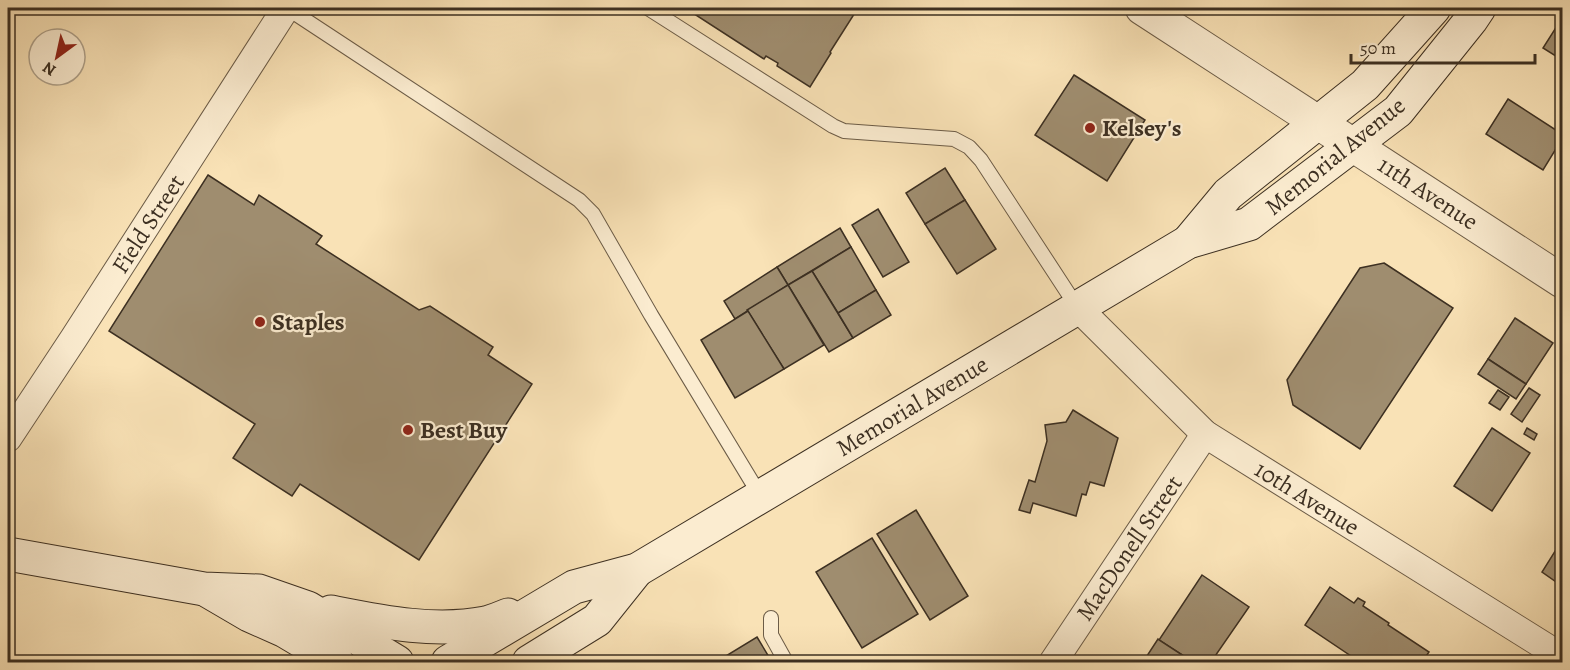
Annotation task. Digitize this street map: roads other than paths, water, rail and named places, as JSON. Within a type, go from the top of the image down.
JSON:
[{"type":"main road","name":"11th Avenue","points":[[1142,8],[1563,281]]},
{"type":"main road","name":"Memorial Avenue","points":[[1188,242],[1228,194],[1365,85],[1434,8]]},
{"type":"main road","name":"Memorial Avenue","points":[[448,663],[574,587],[637,570],[1188,242],[1250,224],[1398,111],[1479,8]]},
{"type":"main road","points":[[8,554],[204,589],[259,591],[308,608],[414,626],[446,627],[486,623],[547,602]]},
{"type":"main road","name":"Memorial Avenue","points":[[529,663],[597,620],[637,570]]},
{"type":"main road","points":[[204,589],[249,615],[285,630],[337,663]]},
{"type":"main road","points":[[308,608],[397,663]]},
{"type":"main road","points":[[285,630],[306,663]]},
{"type":"main road","points":[[561,663],[575,633]]},
{"type":"street","name":"Field Street","points":[[8,438],[286,8]]},
{"type":"street","name":"10th Avenue","points":[[1077,307],[1205,434],[1563,657]]},
{"type":"street","name":"MacDonell Street","points":[[1053,663],[1205,434]]},
{"type":"lane","points":[[286,8],[579,200],[593,214],[761,497]]},
{"type":"lane","points":[[648,8],[844,131],[954,139],[969,147],[981,160],[1077,307]]},
{"type":"lane","points":[[771,618],[771,635],[786,663]]},
{"type":"place","name":"Kelsey's","points":[[1090,128]]},
{"type":"place","name":"Staples","points":[[260,322]]},
{"type":"place","name":"Best Buy","points":[[408,430]]}]
